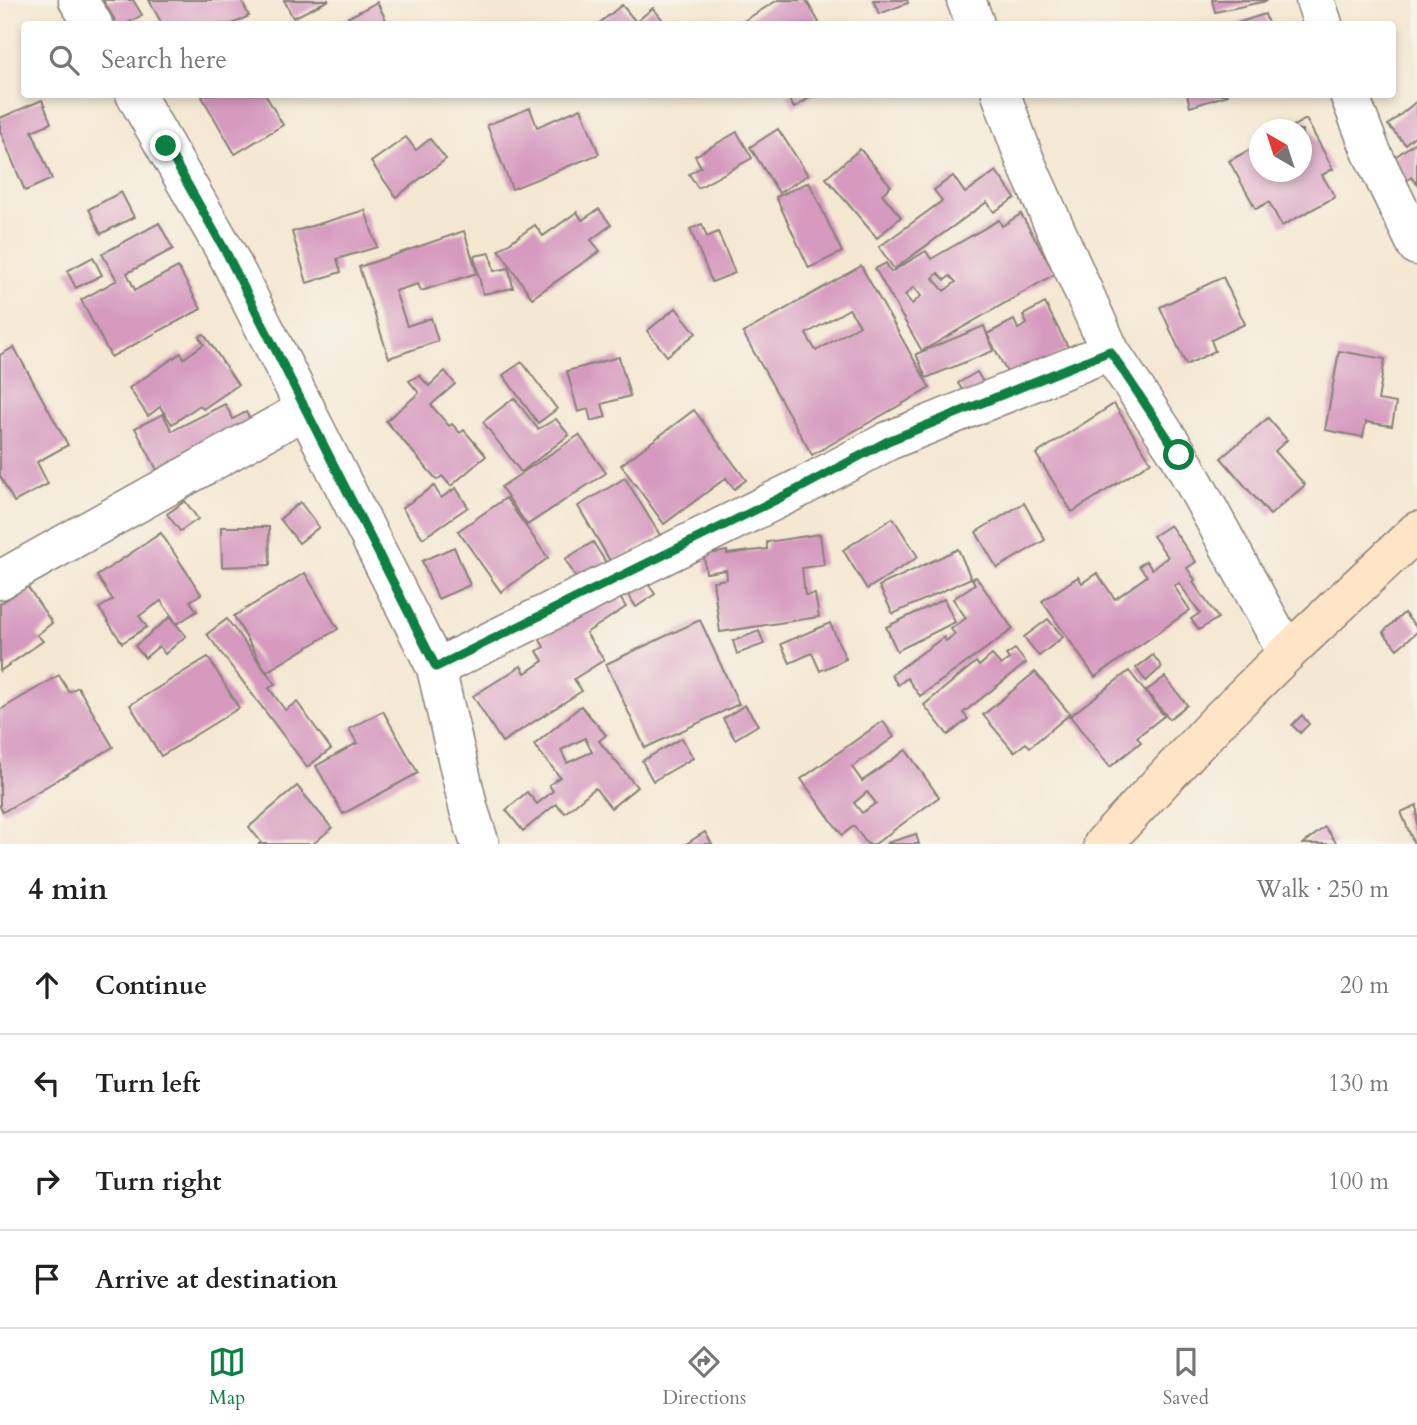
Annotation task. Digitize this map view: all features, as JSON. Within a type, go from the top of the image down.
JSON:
[{"type":"street","points":[[78,0],[91,21]]},
{"type":"street","points":[[966,0],[974,21]]},
{"type":"street","points":[[1315,0],[1323,21]]},
{"type":"street","points":[[137,98],[227,254],[436,667],[469,810],[480,844]]},
{"type":"street","points":[[1002,98],[1026,163],[1110,351],[1179,455],[1287,653]]},
{"type":"street","points":[[1351,98],[1371,151],[1417,246]]},
{"type":"street","points":[[436,667],[800,488],[888,441],[1110,351]]},
{"type":"street","points":[[0,580],[306,410]]},
{"type":"street","points":[[1103,844],[1219,720],[1417,531]]},
{"type":"building","points":[[103,0],[133,0],[142,15],[131,21],[115,21]]},
{"type":"building","points":[[149,0],[241,0],[249,16],[238,21],[160,21]]},
{"type":"building","points":[[284,0],[329,0],[293,18]]},
{"type":"building","points":[[778,0],[806,0],[818,21],[744,21]]},
{"type":"building","points":[[873,0],[907,0],[908,3],[879,14]]},
{"type":"building","points":[[1212,0],[1267,0],[1267,1],[1215,12]]},
{"type":"building","points":[[377,2],[386,21],[342,21]]},
{"type":"building","points":[[622,5],[635,21],[602,21]]},
{"type":"building","points":[[653,8],[664,21],[637,21]]},
{"type":"building","points":[[1265,14],[1267,21],[1243,21]]},
{"type":"building","points":[[203,98],[267,98],[283,125],[235,154]]},
{"type":"building","points":[[788,98],[809,98],[794,108]]},
{"type":"building","points":[[1188,98],[1218,98],[1190,107]]},
{"type":"building","points":[[42,100],[51,123],[32,131],[52,179],[25,191],[0,131],[0,118]]},
{"type":"building","points":[[1417,101],[1417,134],[1405,144],[1388,125]]},
{"type":"building","points":[[530,108],[537,127],[581,108],[599,154],[512,189],[487,125]]},
{"type":"building","points":[[778,129],[808,175],[779,193],[750,147]]},
{"type":"building","points":[[1312,130],[1333,169],[1322,175],[1335,197],[1282,226],[1269,202],[1256,209],[1229,161],[1249,150],[1249,182],[1312,182]]},
{"type":"building","points":[[737,132],[752,158],[698,188],[689,174],[701,167],[695,156]]},
{"type":"building","points":[[406,137],[416,150],[430,139],[446,159],[396,197],[371,162]]},
{"type":"building","points":[[1417,141],[1417,184],[1411,177],[1403,184],[1387,163]]},
{"type":"building","points":[[860,149],[891,186],[882,194],[901,217],[877,238],[826,178]]},
{"type":"building","points":[[996,171],[1015,198],[994,212],[987,202],[894,269],[879,247],[942,201],[934,190],[953,176],[965,193]]},
{"type":"building","points":[[809,182],[842,252],[809,268],[776,197]]},
{"type":"building","points":[[121,192],[134,217],[101,234],[89,209]]},
{"type":"building","points":[[599,209],[611,225],[591,240],[600,251],[532,298],[499,250],[535,225],[543,236],[577,212],[582,220]]},
{"type":"building","points":[[365,210],[377,247],[337,259],[341,272],[307,283],[292,232]]},
{"type":"building","points":[[1021,214],[1055,274],[922,351],[875,269],[886,263],[891,272],[926,251],[931,259],[999,220],[1002,226]],"holes":[[[938,273],[945,280],[950,276],[956,282],[944,291],[933,278]],[[914,287],[921,296],[912,304],[905,295]]]},
{"type":"building","points":[[159,223],[173,249],[127,273],[135,290],[178,267],[201,309],[111,357],[81,300],[117,280],[102,254]]},
{"type":"building","points":[[702,224],[707,237],[718,232],[735,273],[712,282],[690,229]]},
{"type":"building","points":[[464,231],[477,273],[421,291],[418,284],[395,291],[407,326],[431,318],[438,341],[389,358],[359,267]]},
{"type":"building","points":[[490,253],[494,271],[509,268],[513,288],[483,294],[474,256]]},
{"type":"building","points":[[93,257],[102,275],[76,288],[67,271]]},
{"type":"building","points":[[861,266],[930,388],[812,455],[743,333]],"holes":[[[849,309],[860,325],[816,351],[806,334]]]},
{"type":"building","points":[[1223,277],[1245,324],[1211,340],[1215,351],[1186,365],[1160,307]]},
{"type":"building","points":[[1045,303],[1069,349],[1011,380],[987,334],[1014,320],[1018,329],[1027,324],[1023,315]]},
{"type":"building","points":[[676,308],[696,333],[667,356],[647,331]]},
{"type":"building","points":[[984,326],[993,351],[926,378],[916,354]]},
{"type":"building","points":[[204,334],[238,385],[203,409],[200,405],[172,424],[160,407],[148,416],[129,388],[181,353],[184,358],[204,344],[199,337]]},
{"type":"building","points":[[14,347],[68,445],[37,462],[48,484],[14,502],[0,476],[0,355]]},
{"type":"building","points":[[1339,351],[1385,359],[1378,400],[1396,403],[1392,426],[1366,422],[1363,437],[1325,430]]},
{"type":"building","points":[[619,357],[630,396],[602,404],[606,417],[591,421],[588,409],[578,412],[567,371]]},
{"type":"building","points":[[522,362],[557,409],[538,423],[503,375]]},
{"type":"building","points":[[445,371],[455,384],[431,405],[449,426],[452,424],[460,433],[464,430],[486,456],[451,486],[442,476],[437,480],[386,421],[419,393],[409,381],[419,375],[429,386]]},
{"type":"building","points":[[977,372],[990,394],[971,405],[958,383]]},
{"type":"building","points":[[514,398],[538,429],[556,419],[569,435],[521,472],[483,422]]},
{"type":"building","points":[[225,404],[233,419],[246,412],[251,421],[157,470],[135,428],[163,414],[172,431]]},
{"type":"building","points":[[1114,404],[1151,462],[1072,512],[1036,454]]},
{"type":"building","points":[[694,410],[746,480],[734,489],[726,478],[664,524],[621,465]]},
{"type":"building","points":[[1268,418],[1287,440],[1275,451],[1305,485],[1270,515],[1221,458]]},
{"type":"building","points":[[579,435],[606,473],[527,525],[501,487]]},
{"type":"building","points":[[625,478],[660,535],[612,564],[578,506]]},
{"type":"building","points":[[434,486],[441,498],[456,488],[468,507],[423,538],[402,508]]},
{"type":"building","points":[[506,498],[548,558],[501,592],[458,531]]},
{"type":"building","points":[[185,501],[198,519],[180,531],[167,514]]},
{"type":"building","points":[[300,502],[319,527],[299,543],[280,519]]},
{"type":"building","points":[[1024,503],[1045,540],[997,568],[976,532]]},
{"type":"building","points":[[893,518],[918,557],[867,589],[843,550]]},
{"type":"building","points":[[1170,525],[1196,562],[1187,568],[1195,580],[1193,582],[1218,618],[1199,630],[1191,619],[1200,613],[1179,583],[1174,586],[1190,610],[1095,677],[1042,601],[1078,577],[1082,583],[1097,573],[1115,599],[1147,576],[1139,566],[1146,561],[1152,569],[1168,557],[1153,536]]},
{"type":"building","points":[[221,527],[269,527],[270,565],[222,567]]},
{"type":"building","points":[[161,533],[201,594],[190,601],[197,611],[177,624],[161,601],[139,616],[147,627],[122,643],[99,608],[113,600],[97,576]]},
{"type":"building","points":[[820,534],[824,565],[802,568],[805,595],[815,594],[819,617],[720,632],[713,581],[727,579],[726,570],[706,573],[704,555],[767,549],[767,542]]},
{"type":"building","points":[[593,542],[608,566],[579,583],[565,559]]},
{"type":"building","points":[[454,547],[470,585],[438,599],[422,561]]},
{"type":"building","points":[[958,549],[971,578],[893,614],[879,586]]},
{"type":"building","points":[[305,573],[338,629],[266,672],[234,616]]},
{"type":"building","points":[[643,577],[655,594],[636,607],[625,589]]},
{"type":"building","points":[[976,577],[1013,629],[920,696],[907,678],[898,685],[891,675],[944,637],[946,641],[955,634],[951,629],[966,618],[953,599],[975,584],[972,579]]},
{"type":"building","points":[[27,586],[52,623],[37,635],[43,641],[0,671],[0,604]]},
{"type":"building","points":[[615,590],[626,607],[586,633],[604,660],[574,679],[582,691],[502,742],[473,696],[521,666],[525,673],[543,661],[537,651],[544,647],[539,638]]},
{"type":"building","points":[[944,599],[955,622],[897,651],[886,627]]},
{"type":"building","points":[[1404,613],[1417,628],[1417,632],[1397,649],[1383,632]]},
{"type":"building","points":[[170,617],[186,636],[165,654],[159,646],[145,658],[135,646]]},
{"type":"building","points":[[227,619],[275,684],[269,688],[285,710],[297,702],[331,749],[307,767],[207,634]]},
{"type":"building","points":[[1048,619],[1063,637],[1039,656],[1024,637]]},
{"type":"building","points":[[700,620],[739,704],[645,748],[606,664]]},
{"type":"building","points":[[830,623],[846,659],[820,671],[812,653],[790,663],[781,644]]},
{"type":"building","points":[[759,631],[764,644],[737,654],[733,641]]},
{"type":"building","points":[[1015,649],[1026,663],[963,713],[968,719],[948,735],[924,705],[976,662],[979,666],[992,655],[1001,665],[1009,659],[1006,655]]},
{"type":"building","points":[[1153,655],[1162,667],[1146,681],[1136,668]]},
{"type":"building","points":[[208,657],[239,708],[161,756],[130,705]]},
{"type":"building","points":[[1129,671],[1164,716],[1137,737],[1141,742],[1110,767],[1070,716]]},
{"type":"building","points":[[1035,672],[1070,714],[1030,747],[1026,743],[1014,752],[983,715]]},
{"type":"building","points":[[59,675],[69,692],[78,687],[113,747],[3,812],[0,807],[0,710]]},
{"type":"building","points":[[1165,677],[1187,705],[1169,719],[1146,691]]},
{"type":"building","points":[[745,705],[758,725],[735,739],[723,719]]},
{"type":"building","points":[[581,706],[606,735],[599,741],[637,787],[611,808],[595,788],[565,813],[556,804],[523,831],[506,810],[527,792],[537,804],[553,791],[549,785],[560,777],[534,745]],"holes":[[[585,738],[592,752],[567,763],[561,750]]]},
{"type":"building","points":[[383,711],[418,773],[343,814],[316,766],[357,743],[349,729]]},
{"type":"building","points":[[1302,715],[1309,724],[1300,733],[1292,725]]},
{"type":"building","points":[[883,721],[894,737],[852,767],[862,781],[906,750],[939,797],[875,844],[867,844],[854,826],[842,835],[801,779]],"holes":[[[867,792],[876,803],[862,813],[854,803]]]},
{"type":"building","points":[[682,738],[693,758],[653,781],[642,761]]},
{"type":"building","points":[[297,786],[332,828],[313,844],[259,844],[261,842],[249,827]]},
{"type":"building","points":[[1417,805],[1417,844],[1414,844],[1401,812]]},
{"type":"building","points":[[1325,827],[1337,844],[1303,844]]},
{"type":"building","points":[[705,832],[712,844],[686,844]]},
{"type":"building","points":[[916,834],[919,844],[887,844],[887,843]]},
{"type":"route","points":[[166,146],[227,254],[436,667],[800,488],[888,441],[1110,351],[1179,455]]}]
